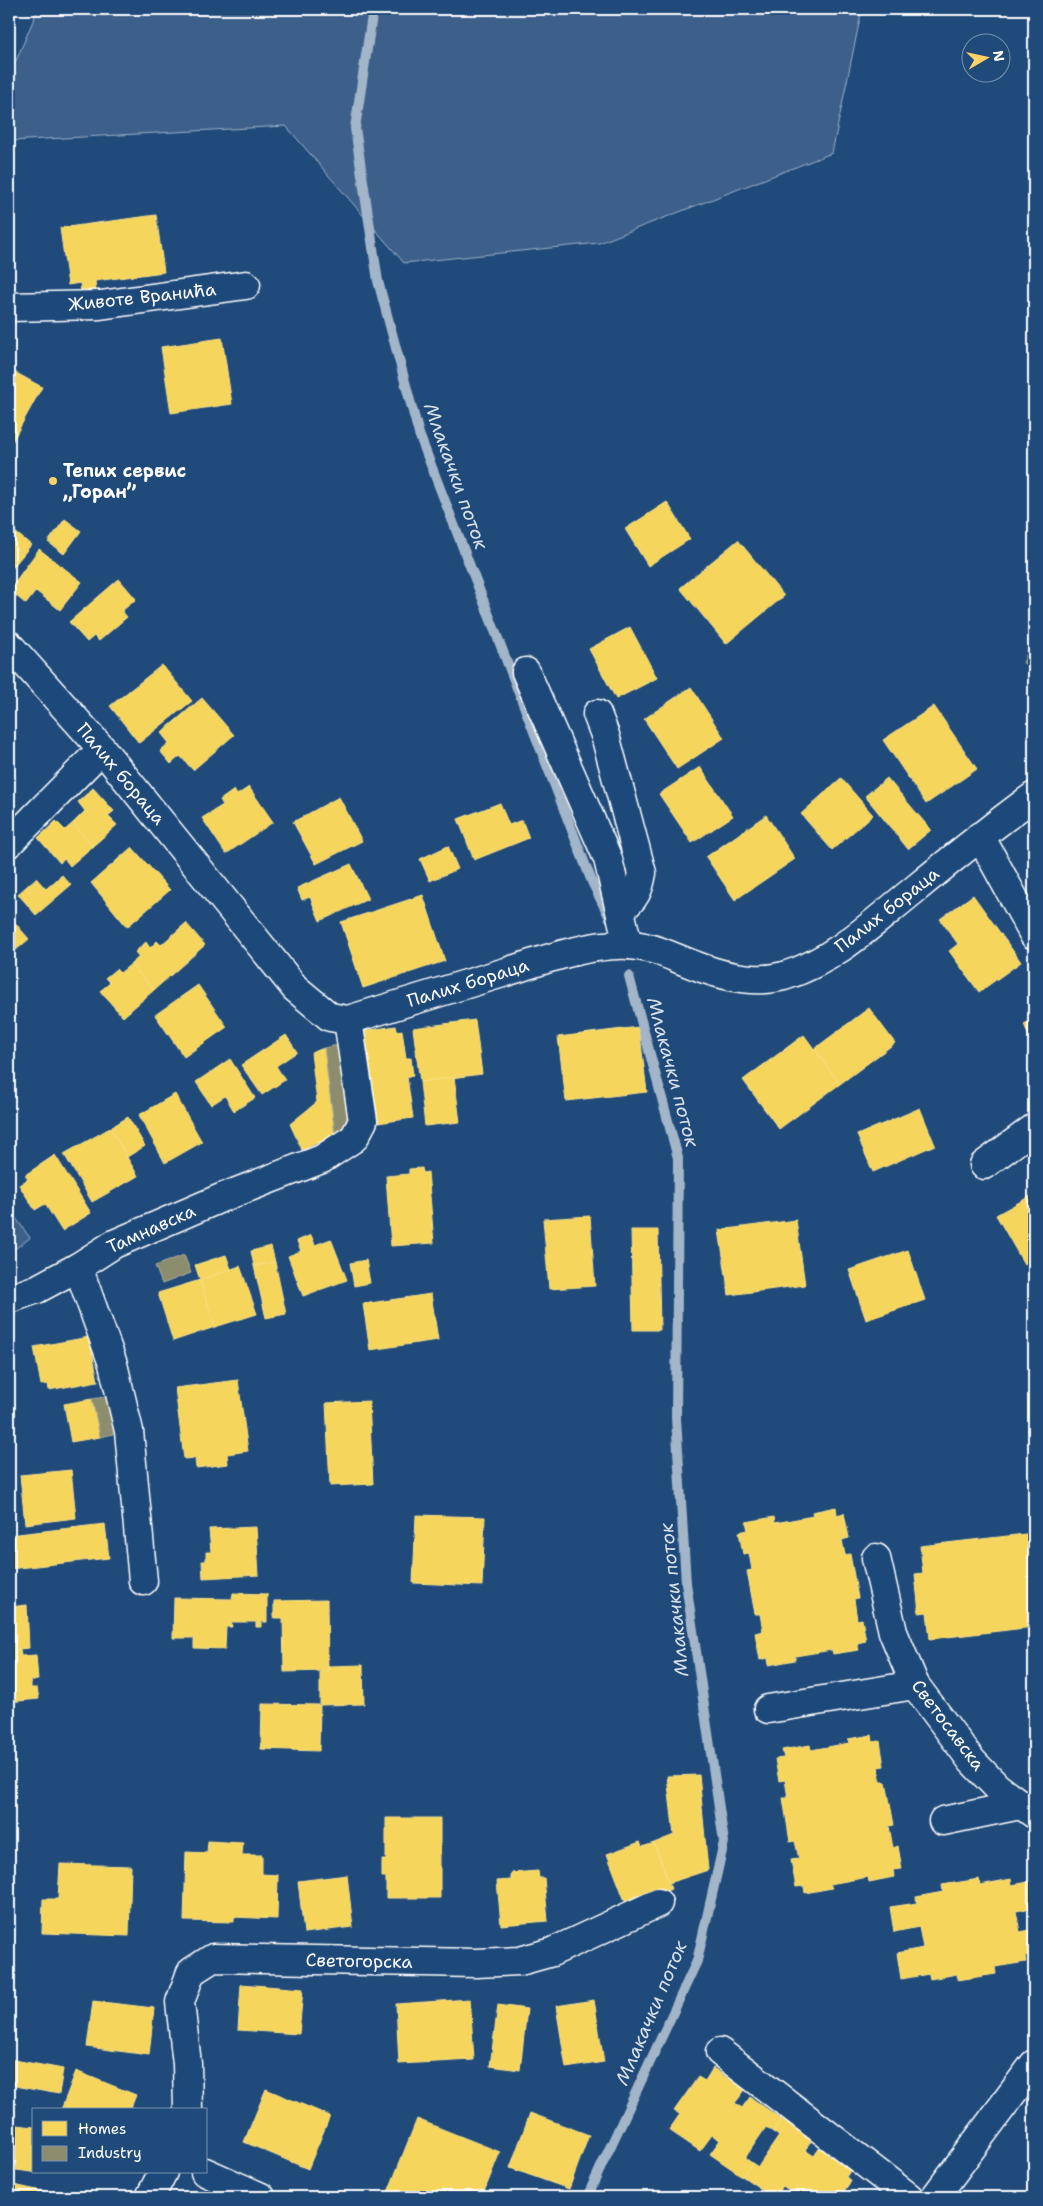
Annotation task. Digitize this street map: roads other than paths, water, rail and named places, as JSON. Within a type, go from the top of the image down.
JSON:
[{"type":"street","name":"Животе Вранића","points":[[9,307],[100,305],[246,285]]},
{"type":"street","name":"Палих бораца","points":[[9,645],[102,749],[295,988],[330,1017],[348,1020],[560,955],[597,948],[628,945],[656,949],[695,966],[728,976],[760,980],[783,976],[811,965],[848,943],[980,836],[1034,796]]},
{"type":"street","points":[[526,672],[608,858],[628,945]]},
{"type":"street","points":[[597,714],[605,735],[642,872],[639,888],[633,901],[621,909]]},
{"type":"street","points":[[9,843],[102,749]]},
{"type":"street","points":[[980,836],[1034,935]]},
{"type":"street","name":"Тамнавска","points":[[9,1299],[36,1289],[78,1267],[114,1244],[222,1198],[322,1159],[354,1138],[363,1121],[348,1020]]},
{"type":"street","points":[[984,1165],[1034,1128]]},
{"type":"street","points":[[78,1267],[113,1364],[129,1431],[143,1581]]},
{"type":"street","name":"Светосавска","points":[[876,1558],[894,1632],[905,1664],[915,1685],[972,1761],[997,1787],[1027,1810]]},
{"type":"street","points":[[768,1709],[915,1685]]},
{"type":"street","points":[[943,1821],[1027,1810]]},
{"type":"street","name":"Светогорска","points":[[188,2108],[187,2064],[180,2002],[191,1972],[213,1958],[476,1963],[520,1961],[552,1952],[658,1903]]},
{"type":"street","points":[[720,2052],[909,2197]]},
{"type":"street","points":[[935,2197],[1034,2064]]},
{"type":"street","points":[[208,2173],[261,2197]]},
{"type":"street","points":[[150,2197],[162,2174]]},
{"type":"waterway","name":"Млакачки поток","points":[[373,9],[355,128],[378,281],[419,434],[592,882],[611,920]]},
{"type":"waterway","name":"Млакачки поток","points":[[587,2197],[697,1961],[724,1842],[686,1583],[676,1418],[678,1158],[629,976]]},
{"type":"place","name":"Тепих сервис „Горан”","points":[[53,481]]}]
